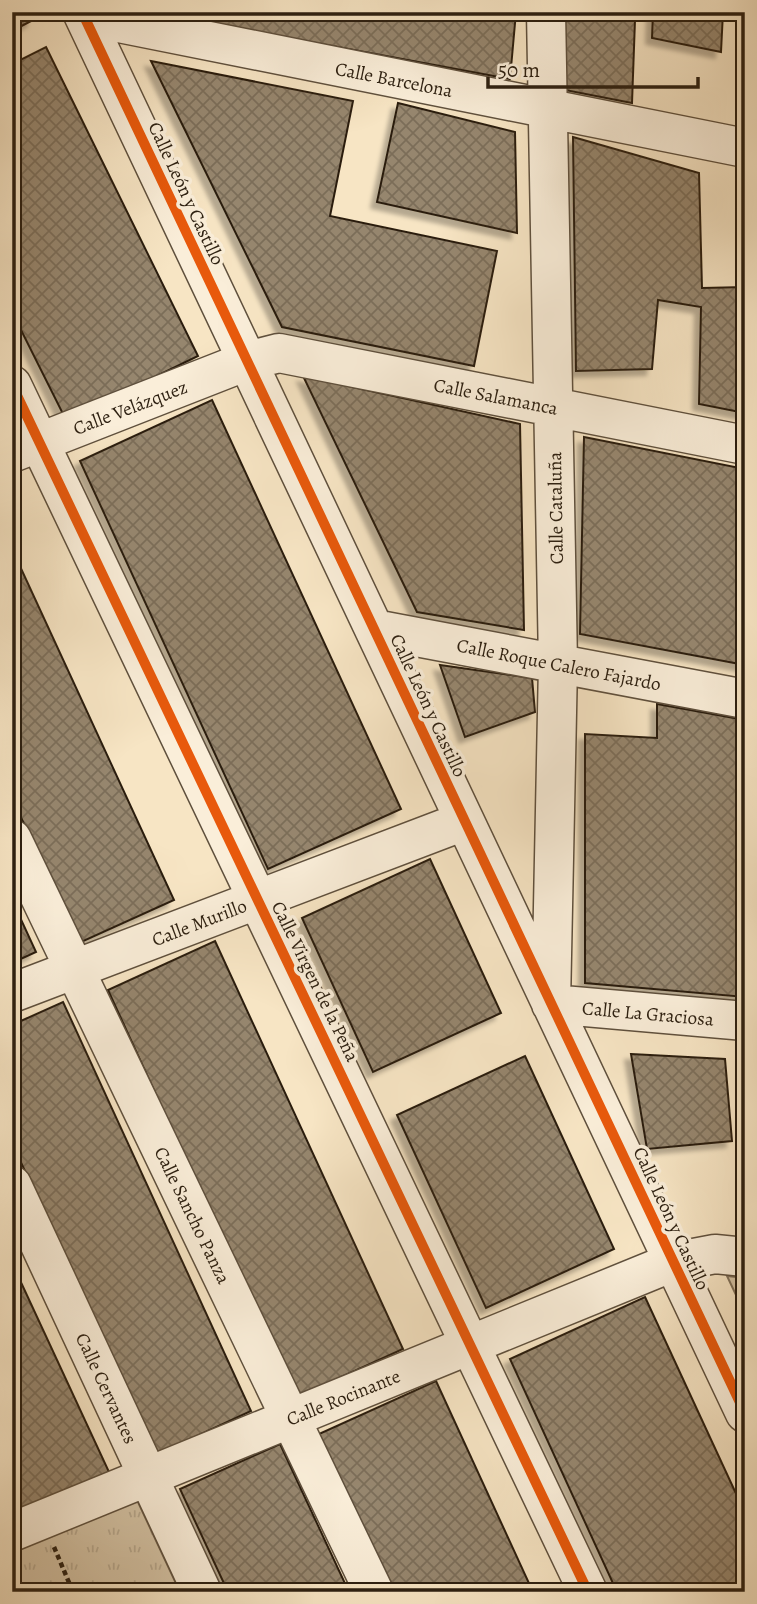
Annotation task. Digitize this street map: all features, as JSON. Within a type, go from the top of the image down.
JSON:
[{"type":"street","name":"Calle Cataluña","points":[[545,12],[558,664],[551,1004]]},
{"type":"street","name":"Calle Barcelona","points":[[83,14],[745,148]]},
{"type":"street","name":"Calle León y Castillo","points":[[83,14],[745,1413]]},
{"type":"street","name":"Calle Salamanca","points":[[247,360],[279,353],[745,445]]},
{"type":"street","name":"Calle Velázquez","points":[[26,448],[247,360]]},
{"type":"street","name":"Calle Virgen de la Peña","points":[[12,385],[26,448],[258,900],[588,1592]]},
{"type":"street","name":"Calle Roque Calero Fajardo","points":[[374,629],[745,699]]},
{"type":"street","name":"Calle Murillo","points":[[12,993],[464,821]]},
{"type":"street","name":"Calle Sancho Panza","points":[[12,839],[374,1592]]},
{"type":"street","name":"Calle La Graciosa","points":[[551,1004],[745,1021]]},
{"type":"street","name":"Calle Cervantes","points":[[12,1185],[202,1592]]},
{"type":"street","name":"Calle Rocinante","points":[[12,1532],[673,1262],[715,1254],[745,1257]]},
{"type":"path","points":[[50,1540],[72,1592]]},
{"type":"green space","points":[[727,1276],[745,1278],[745,1314]]},
{"type":"green space","points":[[137,1500],[180,1592],[12,1592],[12,1550]]},
{"type":"building","points":[[12,12],[29,12],[33,20],[12,31]]},
{"type":"building","points":[[150,12],[516,12],[510,79]]},
{"type":"building","points":[[565,12],[608,12],[608,19],[635,20],[632,103],[565,90]]},
{"type":"building","points":[[653,12],[723,12],[721,52],[652,38]]},
{"type":"building","points":[[46,47],[198,356],[66,420],[12,312],[12,64]]},
{"type":"building","points":[[151,61],[353,101],[330,216],[497,251],[474,366],[282,327]]},
{"type":"building","points":[[398,103],[515,132],[517,233],[377,202]]},
{"type":"building","points":[[573,137],[699,173],[702,288],[745,287],[745,413],[699,404],[701,307],[658,300],[652,369],[576,371]]},
{"type":"building","points":[[303,376],[520,424],[524,630],[417,612]]},
{"type":"building","points":[[212,400],[401,809],[268,869],[80,461]]},
{"type":"building","points":[[584,437],[745,469],[745,665],[580,634]]},
{"type":"building","points":[[12,549],[174,900],[79,943],[12,798]]},
{"type":"building","points":[[440,665],[532,678],[535,712],[465,737]]},
{"type":"building","points":[[657,704],[745,720],[745,997],[585,983],[585,734],[657,738]]},
{"type":"building","points":[[430,859],[501,1013],[373,1072],[302,918]]},
{"type":"building","points":[[12,900],[36,952],[12,963]]},
{"type":"building","points":[[215,941],[403,1349],[295,1398],[108,990]]},
{"type":"building","points":[[63,1002],[251,1411],[156,1455],[12,1143],[12,1025]]},
{"type":"building","points":[[631,1054],[725,1059],[732,1141],[647,1149]]},
{"type":"building","points":[[525,1056],[614,1249],[486,1308],[397,1115]]},
{"type":"building","points":[[12,1263],[109,1472],[12,1516]]},
{"type":"building","points":[[645,1297],[745,1513],[745,1592],[617,1592],[510,1359]]},
{"type":"building","points":[[436,1381],[533,1592],[391,1592],[319,1434]]},
{"type":"building","points":[[280,1444],[349,1592],[228,1592],[180,1489]]},
{"type":"cycle path","points":[[82,12],[745,1413]]},
{"type":"cycle path","points":[[12,385],[588,1592]]}]
